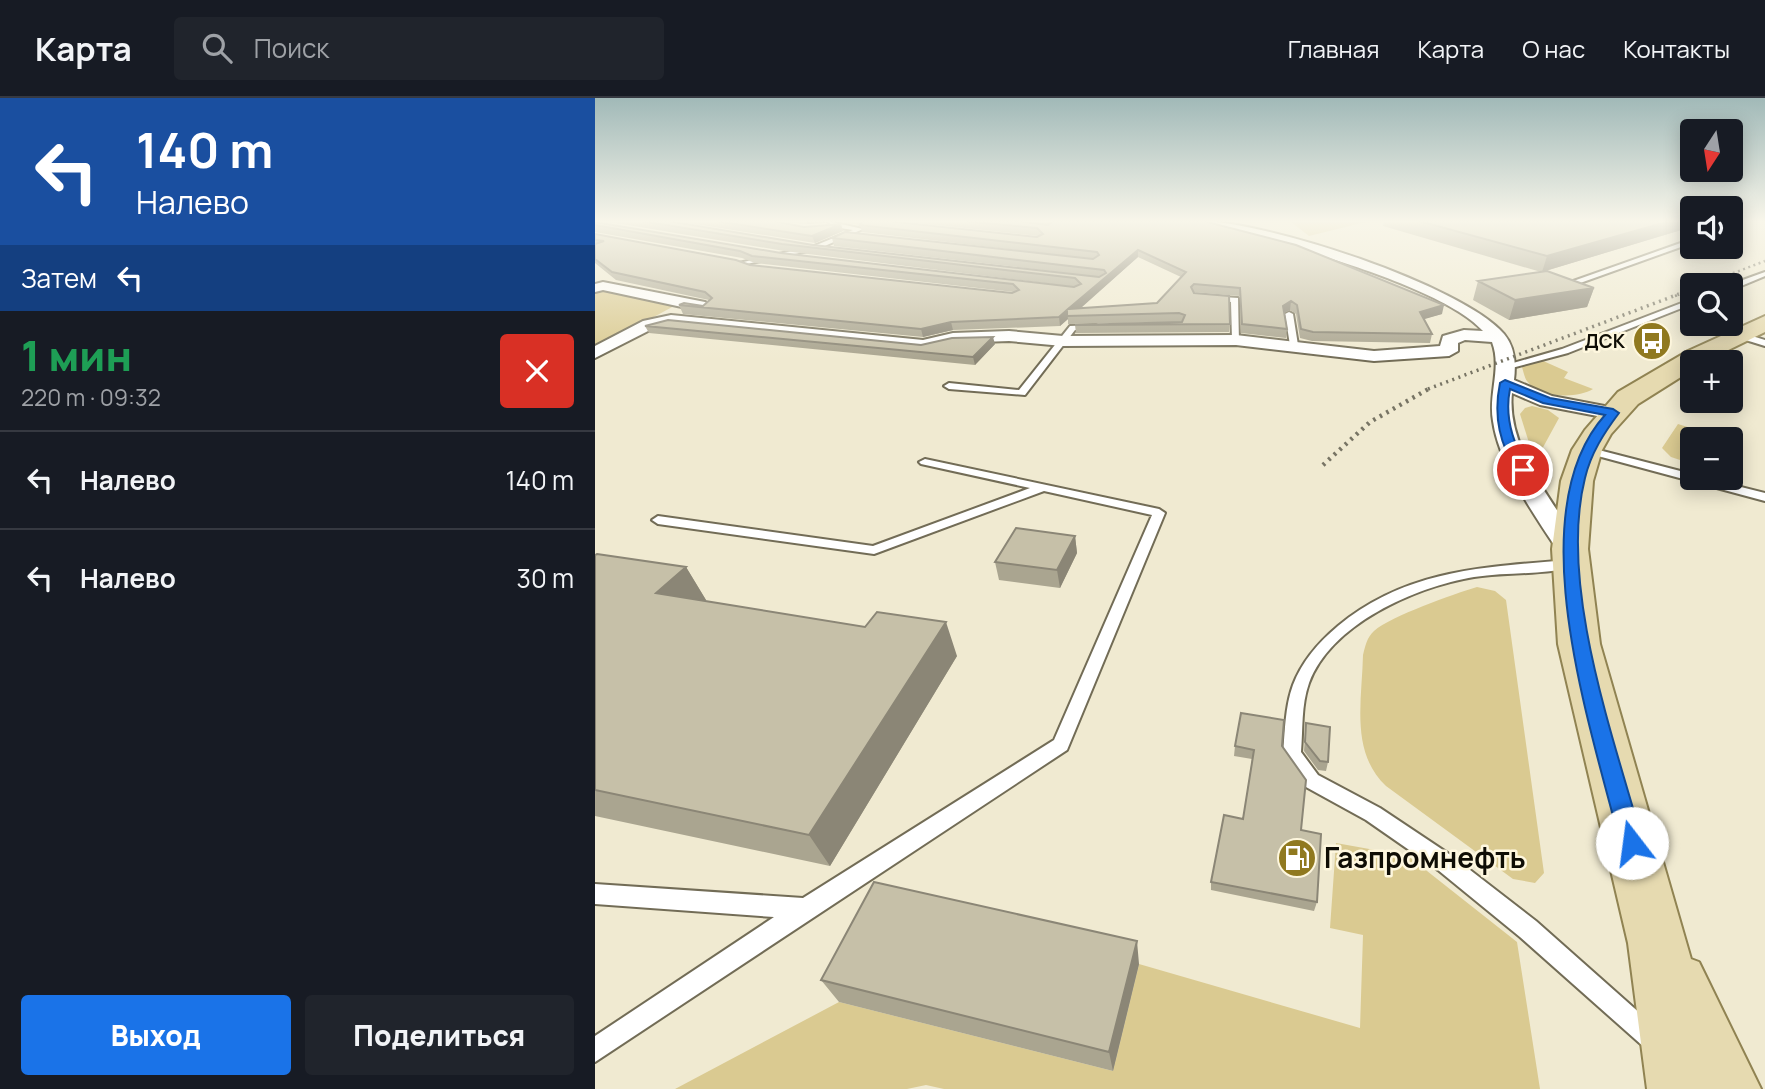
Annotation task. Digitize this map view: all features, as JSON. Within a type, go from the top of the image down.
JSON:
[{"type":"main road","points":[[1743,333],[1765,323]]},
{"type":"main road","points":[[1695,1080],[1579,644],[1571,556],[1577,481],[1587,450],[1599,429],[1628,398],[1662,376],[1736,336]]},
{"type":"street","points":[[1362,267],[1423,288],[1483,319],[1498,337],[1507,357],[1501,407],[1511,451],[1571,556]]},
{"type":"street","points":[[595,288],[603,286],[778,320],[953,338],[1009,336],[1063,341],[1168,337],[1236,340],[1344,353],[1397,356],[1449,351],[1450,340],[1464,335],[1498,337]]},
{"type":"street","points":[[595,353],[649,324],[671,320],[923,345],[941,343],[953,338]]},
{"type":"street","points":[[1506,375],[1547,401],[1613,413]]},
{"type":"lane","points":[[757,267],[766,270]]},
{"type":"lane","points":[[1566,285],[1617,267]]},
{"type":"lane","points":[[1743,282],[1765,274]]},
{"type":"lane","points":[[1198,297],[1235,300],[1236,340]]},
{"type":"lane","points":[[1506,375],[1680,307]]},
{"type":"lane","points":[[1289,314],[1294,345]]},
{"type":"lane","points":[[949,386],[1022,393],[1073,328],[1100,327]]},
{"type":"lane","points":[[1741,336],[1765,343]]},
{"type":"lane","points":[[1587,450],[1765,497]]},
{"type":"lane","points":[[595,1051],[804,909],[1061,745],[1159,513],[925,462]]},
{"type":"lane","points":[[658,520],[874,550],[1043,488]]},
{"type":"lane","points":[[1571,556],[1435,579],[1407,588],[1375,604],[1325,647],[1307,671],[1299,691],[1292,754],[1312,780],[1373,814],[1445,863],[1528,929],[1695,1080]]},
{"type":"lane","points":[[595,894],[804,909]]},
{"type":"shaded area","points":[[595,285],[606,291],[674,306],[595,349]]},
{"type":"shaded area","points":[[1541,360],[1568,372],[1564,378],[1593,389],[1568,395],[1540,391],[1527,381],[1521,364]]},
{"type":"shaded area","points":[[1532,406],[1548,410],[1559,418],[1535,462],[1520,414],[1525,408]]},
{"type":"shaded area","points":[[1678,424],[1687,427],[1680,427],[1680,460],[1671,457],[1662,448]]},
{"type":"shaded area","points":[[1477,587],[1495,591],[1506,600],[1544,873],[1535,883],[1513,879],[1386,786],[1367,758],[1363,742],[1360,708],[1363,655],[1372,633],[1408,612]]},
{"type":"shaded area","points":[[1336,843],[1408,856],[1517,942],[1540,1089],[944,1089],[926,1085],[907,1089],[675,1089],[839,1002],[1113,1071],[1139,964],[1360,1028],[1363,935],[1330,928]]},
{"type":"building","points":[[606,267],[771,267],[1012,293],[1019,290],[1013,284],[857,267],[904,267],[1074,287],[1081,284],[1075,278],[982,267],[1012,267],[1099,277],[1106,273],[1104,270],[1081,267],[1118,267],[1068,309],[1157,303],[1186,272],[1176,267],[1351,267],[1444,305],[1420,312],[1432,334],[1313,332],[1301,329],[1297,305],[1291,301],[1283,306],[1287,329],[1242,324],[1240,288],[1194,284],[1191,287],[1194,293],[1229,296],[1230,324],[1075,325],[1182,322],[1185,315],[1067,316],[1067,310],[1059,317],[951,322],[921,329],[679,305],[684,303],[703,306],[712,298],[705,292],[612,272]]},
{"type":"building","points":[[1547,271],[1594,288],[1515,300],[1478,281]]},
{"type":"building","points":[[668,320],[921,345],[952,338],[993,337],[973,357],[645,326]]},
{"type":"building","points":[[1016,528],[1075,536],[1057,570],[995,562]]},
{"type":"building","points":[[597,554],[686,567],[656,593],[865,627],[877,612],[946,622],[809,835],[595,790]]},
{"type":"building","points":[[1241,713],[1284,720],[1282,746],[1306,780],[1301,830],[1321,834],[1317,902],[1211,882],[1224,815],[1243,819],[1254,750],[1235,746]]},
{"type":"building","points":[[1306,723],[1330,727],[1328,762],[1320,761],[1305,742]]},
{"type":"building","points":[[874,882],[1137,941],[1109,1052],[821,980]]},
{"type":"railway","points":[[1734,273],[1749,267]]},
{"type":"railway","points":[[1429,388],[1679,294]]},
{"type":"railway","points":[[1675,296],[1680,294]]},
{"type":"railway","points":[[1323,465],[1370,422],[1429,388]]},
{"type":"place","name":"ДСК","points":[[1652,341]]},
{"type":"place","name":"Газпромнефть","points":[[1297,858]]},
{"type":"route","points":[[1523,470],[1511,451],[1501,407],[1505,383],[1547,401],[1613,413],[1599,429],[1582,465],[1577,481],[1570,549],[1579,644],[1632,843]]}]
